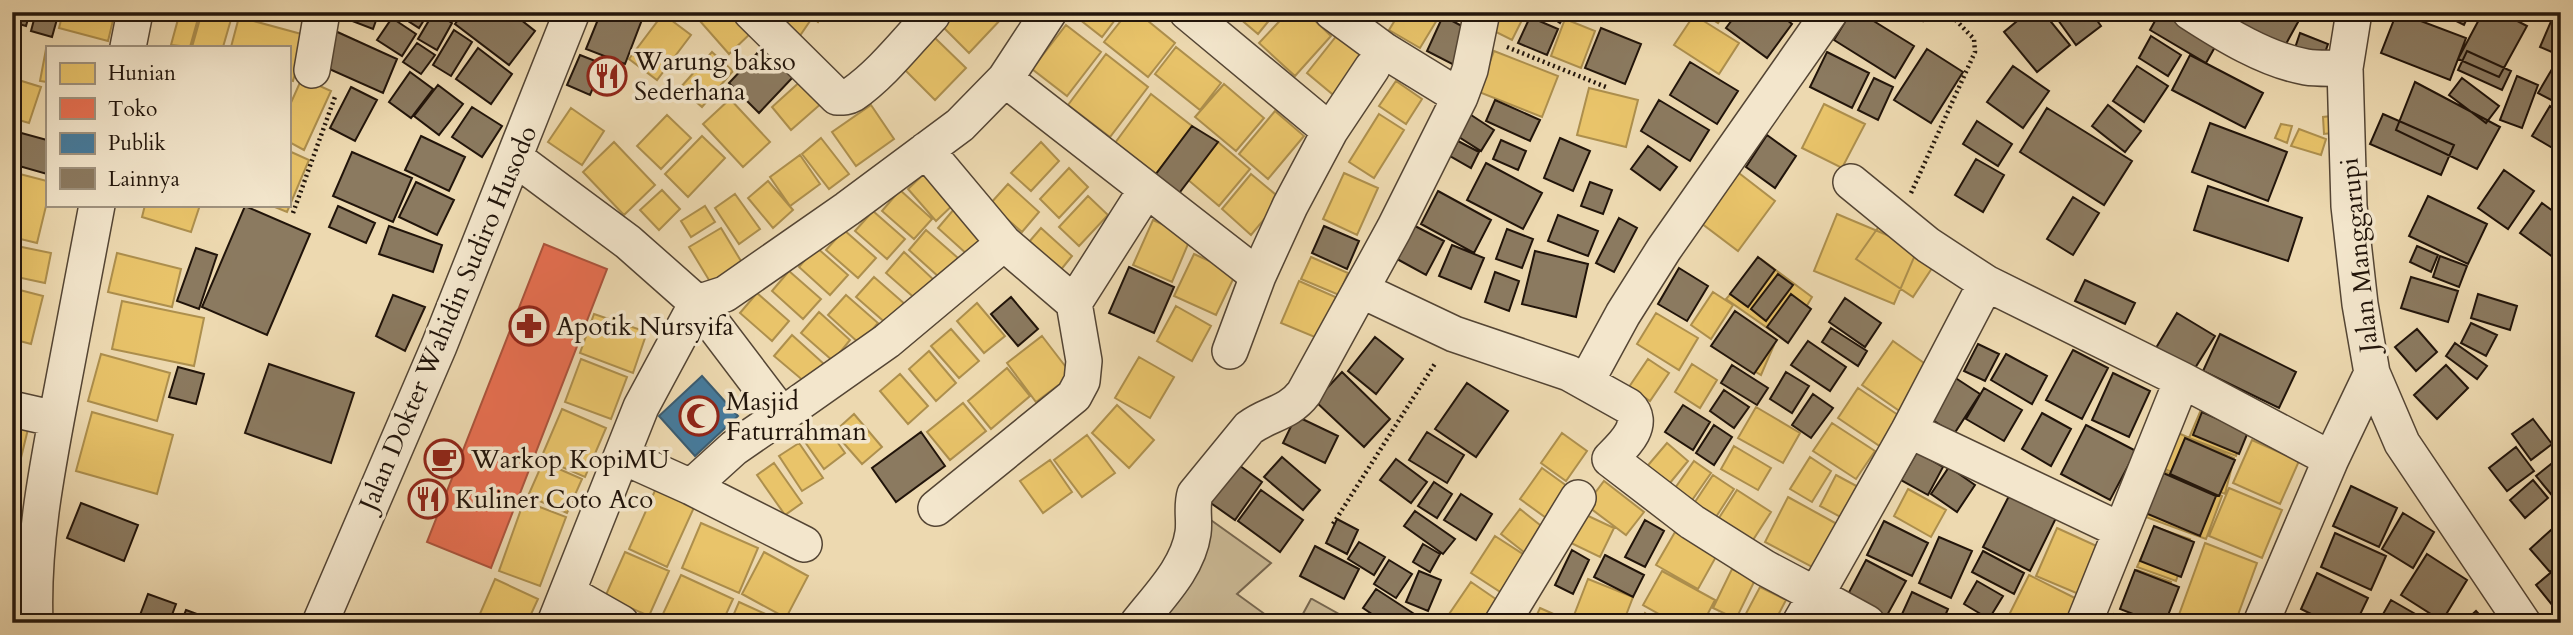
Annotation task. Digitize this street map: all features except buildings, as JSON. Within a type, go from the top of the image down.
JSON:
[{"type":"street","points":[[128,46],[135,12]]},
{"type":"street","points":[[312,70],[322,12]]},
{"type":"street","name":"Jalan Dokter Wahidin Sudiro Husodo","points":[[320,623],[444,333],[572,12]]},
{"type":"street","points":[[751,12],[838,97],[852,95],[880,70],[932,15]]},
{"type":"street","points":[[621,623],[561,608],[641,407],[697,303],[725,294],[847,209],[960,125],[1005,79],[1049,12]]},
{"type":"street","points":[[1187,12],[1330,131]]},
{"type":"street","points":[[1332,12],[1460,97]]},
{"type":"street","points":[[1579,378],[1664,249],[1830,12]]},
{"type":"street","points":[[2190,12],[2280,60],[2309,68],[2345,68]]},
{"type":"street","name":"Jalan Manggarupi","points":[[2354,12],[2345,68],[2350,205],[2360,304],[2372,373],[2402,443],[2524,623]]},
{"type":"street","points":[[1138,623],[1178,572],[1187,555],[1193,533],[1195,494],[1249,428],[1295,405],[1304,393],[1361,290],[1460,97],[1470,71],[1479,24]]},
{"type":"street","points":[[1230,351],[1258,276],[1372,39]]},
{"type":"street","points":[[1005,79],[1258,276]]},
{"type":"street","points":[[926,150],[1004,243],[1074,303],[1084,361],[1083,381],[1074,396],[936,508]]},
{"type":"street","points":[[515,158],[628,242],[697,303],[782,415]]},
{"type":"street","points":[[1851,182],[1898,222],[1986,283],[2182,380],[2331,459]]},
{"type":"street","points":[[1074,303],[1146,190]]},
{"type":"street","points":[[35,623],[33,588],[36,540],[45,476],[97,206]]},
{"type":"street","points":[[691,486],[734,448],[887,341],[1004,243]]},
{"type":"street","points":[[1808,609],[1909,430],[1986,283]]},
{"type":"street","points":[[1361,290],[1454,334],[1579,378],[1634,412],[1635,426],[1627,443],[1610,459],[1692,522],[1765,568],[1808,609],[1867,623]]},
{"type":"street","points":[[2261,623],[2331,459],[2372,373]]},
{"type":"street","points":[[2084,623],[2182,380]]},
{"type":"street","points":[[12,409],[56,419]]},
{"type":"street","points":[[1909,430],[2120,530]]},
{"type":"street","points":[[622,456],[691,486],[804,544]]},
{"type":"street","points":[[1502,623],[1578,498]]},
{"type":"path","points":[[1898,222],[1975,52],[1974,38],[1948,12]]},
{"type":"path","points":[[1479,24],[1489,39],[1606,87]]},
{"type":"path","points":[[293,213],[337,91],[333,83],[314,78],[312,70]]},
{"type":"path","points":[[1333,524],[1454,334]]},
{"type":"shaded area","points":[[1208,518],[1271,563],[1237,594],[1277,623],[1146,623]]},
{"type":"shaded area","points":[[1312,599],[1355,623],[1298,623]]},
{"type":"place","name":"Warung bakso Sederhana","points":[[607,76]]},
{"type":"place","name":"Apotik Nursyifa","points":[[529,326]]},
{"type":"place","name":"Masjid Faturrahman","points":[[699,416]]},
{"type":"place","name":"Warkop KopiMU","points":[[444,459]]},
{"type":"place","name":"Kuliner Coto Aco","points":[[428,499]]}]
